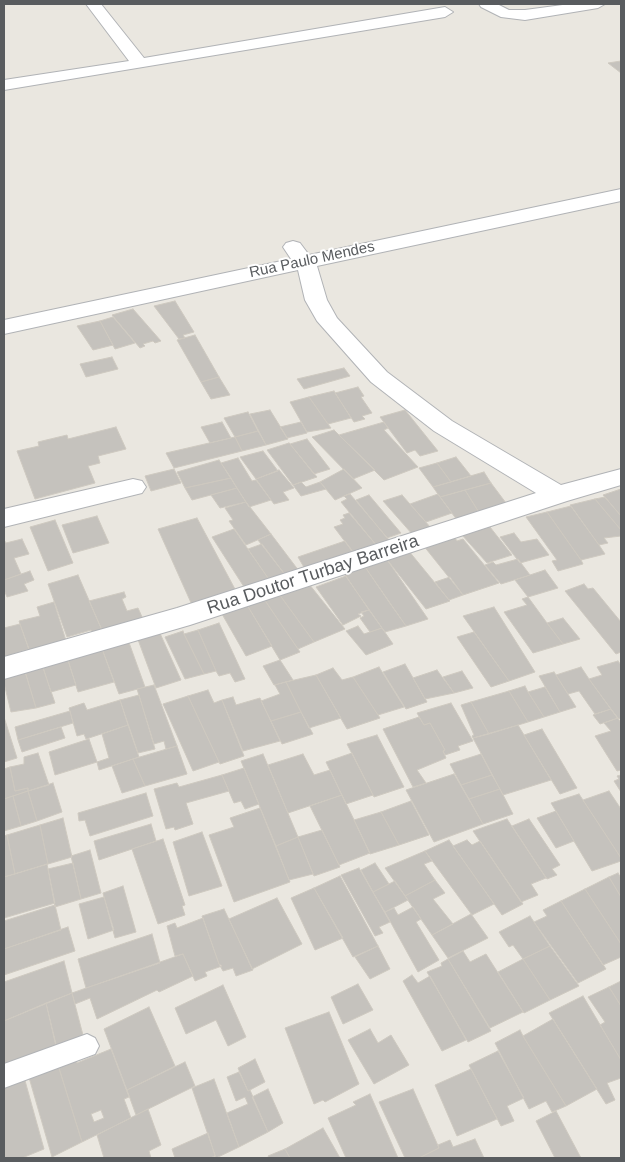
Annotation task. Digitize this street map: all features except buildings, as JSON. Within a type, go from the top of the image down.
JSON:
[{"type":"street","points":[[93,4],[140,64]]},
{"type":"street","points":[[486,4],[494,10],[506,14],[550,12],[598,4]]},
{"type":"street","points":[[4,85],[445,12]]},
{"type":"street","points":[[4,89],[8,96],[4,100]]},
{"type":"street","name":"Rua Paulo Mendes","points":[[4,327],[57,307],[621,181]]},
{"type":"street","name":"Rua Paulo Mendes","points":[[299,254],[621,195]]},
{"type":"street","points":[[299,254],[316,300],[328,321],[379,377],[443,426],[558,495]]},
{"type":"street","name":"Rua Paulo Mendes","points":[[4,310],[57,307]]},
{"type":"street","name":"Rua Doutor Turbay Barreira","points":[[4,668],[180,618],[558,495],[621,477]]},
{"type":"street","points":[[4,518],[133,487]]},
{"type":"lane","points":[[4,1076],[87,1046]]}]
